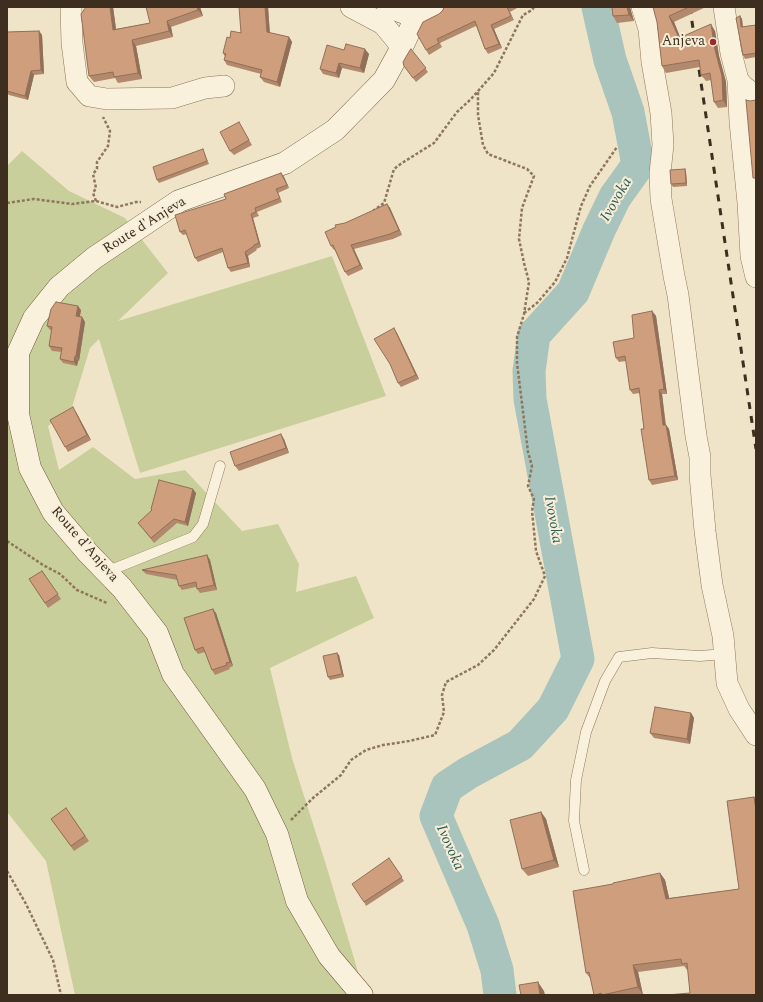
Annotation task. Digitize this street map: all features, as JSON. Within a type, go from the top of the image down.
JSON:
[{"type":"street","points":[[71,7],[72,43],[77,82],[89,96],[108,99],[172,98],[206,88],[224,86]]},
{"type":"street","points":[[351,7],[383,24],[397,41],[401,50]]},
{"type":"street","points":[[388,7],[416,17],[436,7]]},
{"type":"street","points":[[642,7],[649,29],[652,62],[661,113],[663,145],[660,173],[661,199],[678,296],[700,457],[700,475],[705,531],[712,585],[722,636],[727,683],[739,709],[756,735]]},
{"type":"street","points":[[724,7],[731,53],[738,80],[751,256],[756,277]]},
{"type":"street","name":"Route d'Anjeva","points":[[362,995],[329,956],[297,901],[276,831],[255,789],[173,674],[157,633],[122,588],[53,512],[30,468],[18,414],[18,354],[34,318],[59,287],[94,258],[179,201],[285,163],[335,130],[384,80],[401,50],[416,17]]},
{"type":"street","points":[[738,80],[756,96]]},
{"type":"lane","points":[[106,572],[193,537],[203,524],[220,466]]},
{"type":"lane","points":[[584,870],[574,821],[576,780],[586,732],[605,681],[620,657],[652,653],[700,656],[724,654]]},
{"type":"path","points":[[372,212],[384,203],[394,170],[434,142],[457,112],[471,99],[494,73],[523,15],[532,10],[534,7]]},
{"type":"path","points":[[276,831],[294,818],[313,798],[341,775],[351,760],[366,750],[383,745],[435,735],[444,712],[442,695],[446,682],[478,665],[494,650],[534,599],[545,576],[536,551],[532,511],[534,499],[528,486],[532,466],[528,452],[517,363],[517,337],[524,314],[529,282],[520,239],[522,208],[534,176],[527,169],[488,154],[481,137],[478,115],[478,90]]},
{"type":"path","points":[[96,200],[93,193],[96,188],[92,174],[97,169],[97,162],[108,146],[110,131],[102,113],[108,99]]},
{"type":"path","points":[[524,314],[538,303],[555,282],[567,258],[581,206],[590,186],[617,147]]},
{"type":"path","points":[[7,202],[34,199],[72,204],[96,200],[117,207],[142,202]]},
{"type":"path","points":[[7,541],[43,565],[60,574],[77,590],[111,604]]},
{"type":"path","points":[[7,871],[26,904],[53,960],[61,995]]},
{"type":"green space","points":[[22,151],[69,191],[125,218],[168,273],[118,321],[332,256],[386,396],[140,473],[99,339],[90,348],[72,407],[48,426],[59,470],[93,447],[135,479],[185,470],[242,531],[278,524],[299,564],[296,592],[356,576],[374,618],[270,668],[292,758],[365,995],[75,995],[46,861],[7,812],[7,166]]},
{"type":"building","points":[[86,7],[110,7],[113,30],[150,23],[146,7],[197,7],[198,10],[167,21],[169,31],[132,40],[138,73],[114,77],[113,72],[89,76],[81,14]]},
{"type":"building","points":[[239,7],[265,7],[267,32],[289,37],[277,82],[260,77],[262,70],[224,60],[226,54],[223,53],[227,37],[230,38],[231,31],[241,33]]},
{"type":"building","points":[[444,7],[507,7],[511,16],[491,25],[499,44],[485,49],[475,21],[437,39],[439,43],[426,50],[417,34],[423,22],[439,14]]},
{"type":"building","points":[[612,7],[627,7],[629,15],[613,16]]},
{"type":"building","points":[[653,7],[689,7],[669,16],[679,38],[711,24],[715,50],[722,76],[723,100],[714,102],[710,73],[701,75],[699,60],[662,66],[657,22]]},
{"type":"building","points":[[740,16],[741,27],[756,25],[756,53],[743,55],[736,18]]},
{"type":"building","points":[[39,31],[41,70],[31,71],[25,96],[7,91],[7,32]]},
{"type":"building","points":[[346,44],[365,49],[360,68],[339,63],[336,73],[320,69],[327,45],[344,50]]},
{"type":"building","points":[[411,49],[426,68],[413,78],[404,66],[403,62]]},
{"type":"building","points":[[746,100],[756,100],[756,178],[753,178]]},
{"type":"building","points":[[239,122],[249,140],[230,151],[220,132]]},
{"type":"building","points":[[203,149],[207,161],[157,180],[153,167]]},
{"type":"building","points":[[685,169],[686,183],[671,184],[670,170]]},
{"type":"building","points":[[281,173],[287,185],[276,189],[280,198],[255,208],[256,212],[251,214],[259,243],[245,252],[248,263],[228,268],[222,248],[195,258],[185,230],[180,232],[175,215],[226,199],[224,194]]},
{"type":"building","points":[[387,204],[399,230],[351,245],[360,265],[345,272],[333,245],[331,246],[325,232],[336,227],[335,225],[345,223]]},
{"type":"building","points":[[56,302],[78,306],[76,316],[82,317],[74,362],[60,359],[62,348],[49,346],[52,327],[47,326],[51,309]]},
{"type":"building","points":[[652,311],[664,389],[659,390],[663,425],[666,425],[675,476],[649,480],[641,429],[644,429],[639,388],[630,390],[625,356],[616,358],[613,342],[634,338],[632,315]]},
{"type":"building","points":[[394,328],[416,375],[398,383],[390,364],[374,339]]},
{"type":"building","points":[[73,407],[87,435],[65,447],[50,420]]},
{"type":"building","points":[[281,434],[286,448],[235,466],[230,452]]},
{"type":"building","points":[[159,480],[193,489],[185,522],[174,519],[151,538],[138,523],[152,510],[151,509]]},
{"type":"building","points":[[207,555],[214,585],[197,589],[196,582],[179,586],[176,575],[142,570]]},
{"type":"building","points":[[42,571],[58,594],[45,603],[29,579]]},
{"type":"building","points":[[213,609],[230,662],[226,663],[227,665],[212,670],[203,647],[195,650],[184,618]]},
{"type":"building","points":[[337,653],[342,674],[328,677],[323,656]]},
{"type":"building","points":[[655,707],[691,713],[687,739],[650,733]]},
{"type":"building","points":[[754,797],[756,810],[756,995],[667,995],[690,993],[687,963],[682,964],[681,959],[633,965],[638,987],[602,995],[601,993],[594,995],[589,972],[586,973],[573,891],[613,884],[660,873],[666,899],[739,889],[727,801]]},
{"type":"building","points":[[66,808],[85,836],[71,846],[51,819]]},
{"type":"building","points":[[541,812],[554,860],[522,869],[510,820]]},
{"type":"building","points":[[389,858],[402,877],[364,902],[352,884]]},
{"type":"building","points":[[538,982],[540,995],[521,995],[519,985]]},
{"type":"waterway","name":"Ivovoka","points":[[500,995],[497,970],[483,925],[436,816],[447,787],[468,773],[520,745],[553,709],[578,659],[530,399],[529,371],[534,335],[573,292],[599,230],[615,197],[638,165],[628,112],[610,60],[598,7]]},
{"type":"railway","points":[[690,7],[695,43]]},
{"type":"railway","points":[[697,56],[756,449]]},
{"type":"place","name":"Anjeva","points":[[713,42]]}]
